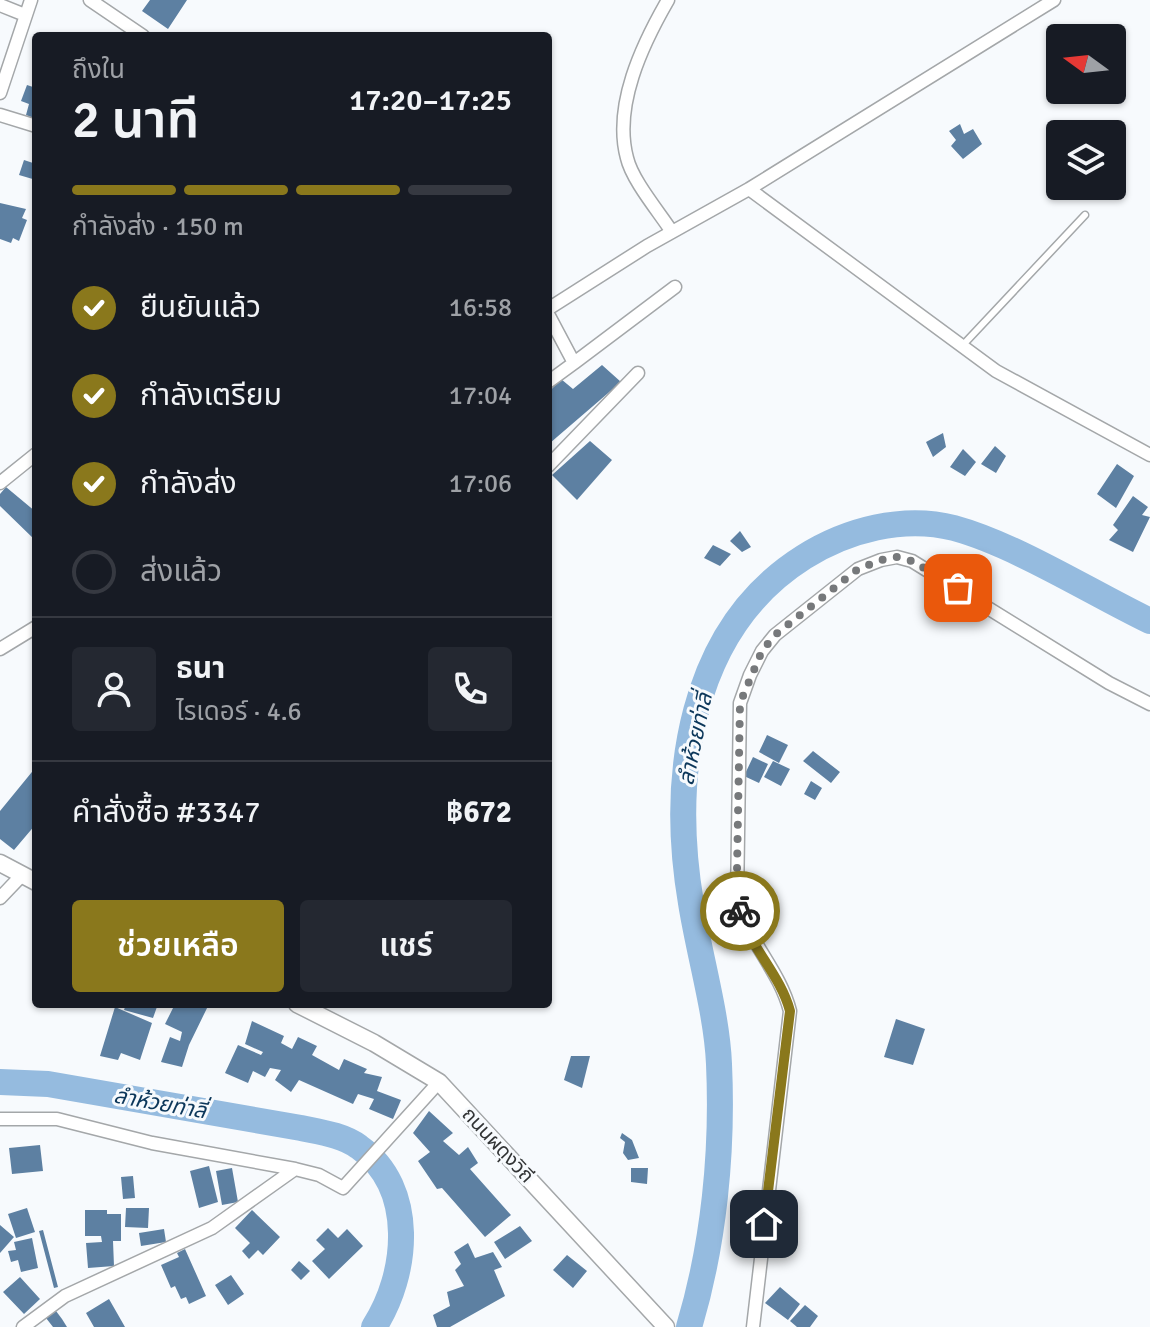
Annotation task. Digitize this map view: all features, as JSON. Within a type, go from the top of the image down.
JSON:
[{"type":"main road","points":[[0,863],[29,878]]},
{"type":"main road","name":"ถนนผดุงวิถี","points":[[305,1008],[374,1043],[439,1082],[666,1327]]},
{"type":"street","points":[[0,93],[31,0]]},
{"type":"street","points":[[90,0],[137,32]]},
{"type":"street","points":[[668,0],[629,87],[622,129],[627,161],[672,232]]},
{"type":"street","points":[[552,308],[1054,0]]},
{"type":"street","points":[[0,5],[25,15]]},
{"type":"street","points":[[0,115],[32,125]]},
{"type":"street","points":[[749,189],[996,371],[1150,455]]},
{"type":"street","points":[[552,379],[675,287]]},
{"type":"street","points":[[552,319],[574,363]]},
{"type":"street","points":[[552,462],[638,373]]},
{"type":"street","points":[[0,483],[32,457]]},
{"type":"street","points":[[753,1327],[790,1011],[782,985],[744,925],[737,900],[740,703],[762,651],[775,635],[858,569],[897,557],[933,572],[1109,683],[1150,704]]},
{"type":"street","points":[[0,649],[32,629]]},
{"type":"street","points":[[0,898],[29,878]]},
{"type":"street","points":[[0,1119],[57,1119],[152,1143],[295,1169],[319,1175],[343,1188],[439,1082]]},
{"type":"street","points":[[23,1327],[65,1296],[212,1228],[295,1169]]},
{"type":"lane","points":[[962,346],[1085,215]]},
{"type":"building","points":[[150,0],[187,0],[168,29],[142,11]]},
{"type":"building","points":[[27,85],[32,87],[32,117],[26,115],[29,104],[21,101]]},
{"type":"building","points":[[960,124],[964,134],[973,129],[982,144],[963,159],[951,146],[956,140],[949,131]]},
{"type":"building","points":[[24,160],[32,163],[32,179],[19,175]]},
{"type":"building","points":[[0,203],[26,209],[22,218],[27,220],[19,241],[13,238],[11,243],[0,239]]},
{"type":"building","points":[[602,365],[621,382],[552,441],[552,389],[561,379],[573,389]]},
{"type":"building","points":[[943,433],[946,447],[933,457],[926,442]]},
{"type":"building","points":[[590,441],[612,460],[577,500],[552,475]]},
{"type":"building","points":[[995,446],[1006,456],[996,473],[981,464]]},
{"type":"building","points":[[963,449],[976,462],[965,476],[950,467]]},
{"type":"building","points":[[1117,464],[1134,476],[1116,508],[1097,494]]},
{"type":"building","points":[[6,487],[32,509],[32,537],[0,506],[0,494]]},
{"type":"building","points":[[1133,496],[1148,507],[1142,515],[1150,517],[1133,552],[1109,540],[1118,530],[1113,525]]},
{"type":"building","points":[[740,531],[751,547],[742,552],[730,541]]},
{"type":"building","points":[[713,545],[731,554],[720,566],[704,558]]},
{"type":"building","points":[[767,735],[788,745],[779,763],[759,752]]},
{"type":"building","points":[[813,751],[840,772],[831,783],[803,761]]},
{"type":"building","points":[[753,757],[768,764],[759,783],[744,776]]},
{"type":"building","points":[[773,761],[790,769],[781,786],[764,777]]},
{"type":"building","points":[[32,772],[32,829],[14,850],[0,839],[0,811]]},
{"type":"building","points":[[811,781],[822,788],[815,800],[804,794]]},
{"type":"building","points":[[115,1008],[152,1023],[140,1060],[121,1053],[118,1060],[100,1056]]},
{"type":"building","points":[[125,1008],[157,1008],[153,1018]]},
{"type":"building","points":[[173,1008],[207,1008],[182,1067],[161,1062],[170,1037],[180,1041],[182,1032],[165,1024]]},
{"type":"building","points":[[896,1019],[925,1029],[913,1065],[884,1057]]},
{"type":"building","points":[[252,1021],[284,1036],[281,1043],[292,1049],[298,1037],[317,1046],[312,1055],[339,1070],[344,1059],[367,1069],[364,1073],[382,1077],[377,1091],[401,1100],[393,1119],[369,1109],[374,1099],[358,1094],[353,1104],[299,1080],[291,1092],[275,1080],[281,1070],[270,1068],[265,1077],[253,1071],[248,1083],[225,1073],[238,1045],[261,1055],[263,1052],[245,1044]]},
{"type":"building","points":[[571,1056],[590,1056],[582,1088],[564,1080]]},
{"type":"building","points":[[429,1111],[453,1133],[443,1141],[459,1155],[468,1147],[478,1163],[470,1169],[511,1215],[485,1237],[442,1188],[437,1189],[418,1161],[430,1152],[413,1133]]},
{"type":"building","points":[[622,1133],[632,1140],[639,1158],[628,1160],[623,1153],[625,1142],[620,1138]]},
{"type":"building","points":[[40,1145],[43,1171],[12,1174],[9,1148]]},
{"type":"building","points":[[209,1166],[218,1202],[199,1208],[190,1171]]},
{"type":"building","points":[[232,1168],[238,1202],[222,1205],[216,1171]]},
{"type":"building","points":[[631,1168],[648,1168],[647,1184],[631,1182]]},
{"type":"building","points":[[133,1176],[135,1198],[123,1199],[121,1177]]},
{"type":"building","points":[[27,1208],[35,1232],[16,1238],[8,1214]]},
{"type":"building","points":[[126,1208],[149,1208],[148,1228],[125,1227]]},
{"type":"building","points":[[85,1210],[107,1210],[107,1214],[121,1214],[121,1241],[113,1241],[114,1266],[88,1268],[86,1243],[102,1242],[101,1236],[85,1236]]},
{"type":"building","points":[[252,1210],[280,1237],[263,1255],[258,1250],[249,1259],[242,1251],[250,1243],[235,1228]]},
{"type":"building","points":[[0,1225],[14,1237],[0,1253]]},
{"type":"building","points":[[520,1226],[532,1241],[505,1259],[494,1242]]},
{"type":"building","points":[[328,1228],[338,1238],[347,1229],[363,1246],[329,1279],[312,1261],[325,1249],[316,1240]]},
{"type":"building","points":[[164,1229],[166,1242],[141,1246],[139,1233]]},
{"type":"building","points":[[43,1230],[58,1287],[54,1288],[39,1231]]},
{"type":"building","points":[[32,1238],[38,1268],[21,1272],[18,1260],[11,1262],[8,1251],[16,1250],[14,1242]]},
{"type":"building","points":[[468,1243],[475,1258],[493,1252],[502,1267],[494,1270],[505,1296],[450,1327],[437,1327],[433,1315],[450,1306],[447,1292],[464,1286],[455,1270],[461,1264],[454,1252]]},
{"type":"building","points":[[185,1249],[206,1296],[189,1304],[186,1297],[181,1299],[175,1286],[171,1288],[161,1265],[179,1257],[177,1253]]},
{"type":"building","points":[[567,1255],[587,1271],[573,1288],[553,1270]]},
{"type":"building","points":[[299,1261],[310,1271],[301,1280],[291,1270]]},
{"type":"building","points":[[231,1275],[244,1294],[228,1305],[215,1285]]},
{"type":"building","points":[[20,1277],[40,1299],[24,1314],[3,1292]]},
{"type":"building","points":[[780,1287],[800,1304],[788,1320],[765,1303]]},
{"type":"building","points":[[109,1299],[125,1327],[94,1327],[86,1313]]},
{"type":"building","points":[[805,1305],[818,1316],[810,1327],[797,1327],[790,1321]]},
{"type":"building","points":[[56,1311],[67,1327],[53,1327],[46,1318]]},
{"type":"waterway","name":"ลำห้วยท่าลี่","points":[[689,1327],[711,1230],[718,1164],[720,1097],[715,1025],[685,856],[683,807],[687,758],[696,711],[712,666],[734,624],[765,588],[821,547],[876,528],[915,523],[954,528],[1002,546],[1150,621]]},
{"type":"waterway","name":"ลำห้วยท่าลี่","points":[[0,1082],[48,1084],[301,1128],[353,1143],[378,1164],[391,1185],[401,1233],[394,1283],[374,1327]]},
{"type":"way so far","points":[[740,911],[737,900],[737,808],[740,703],[762,651],[775,635],[858,569],[881,560],[897,557],[912,561],[958,588]]},
{"type":"route","points":[[740,911],[753,942],[782,985],[790,1011],[764,1224]]}]
